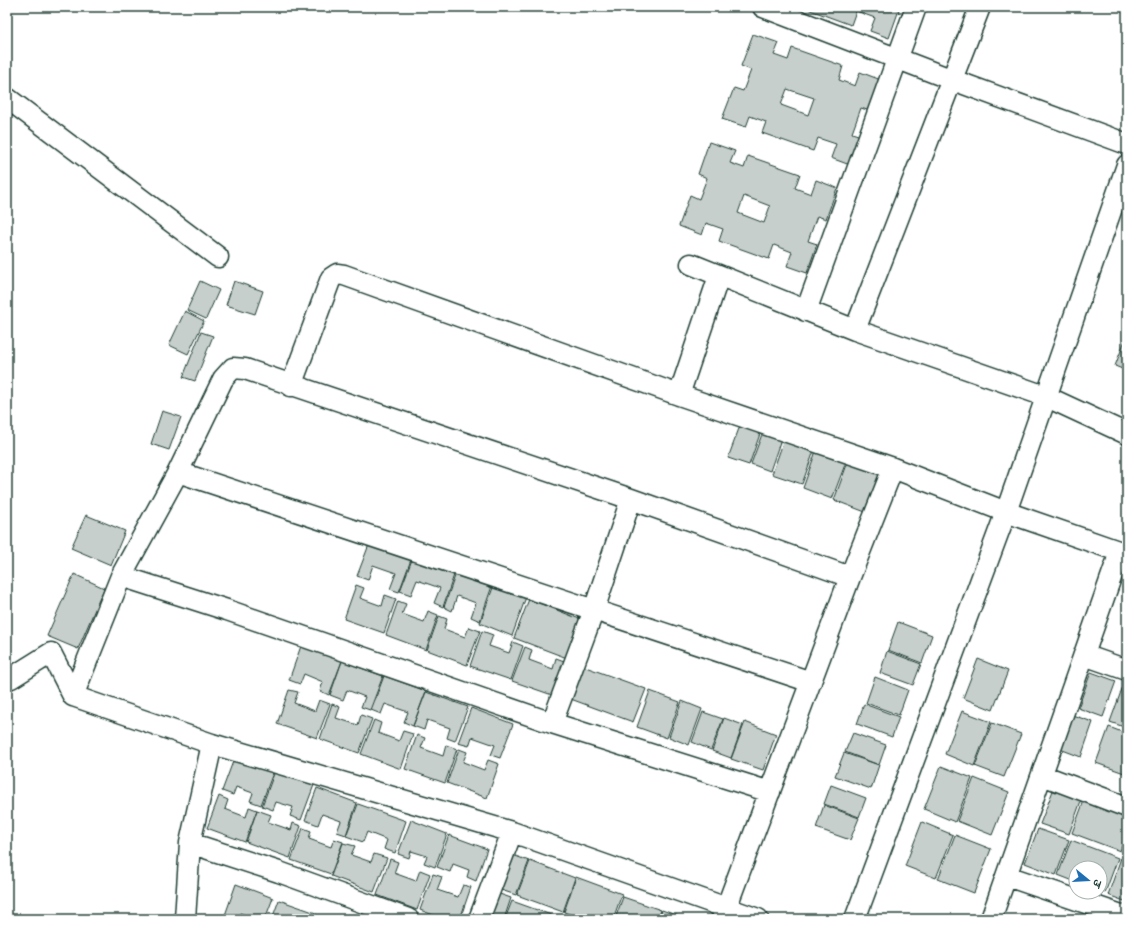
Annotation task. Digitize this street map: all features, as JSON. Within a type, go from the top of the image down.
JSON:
[{"type":"street","points":[[763,7],[953,80],[1127,144]]},
{"type":"street","points":[[806,311],[896,58],[916,7]]},
{"type":"street","points":[[855,330],[980,7]]},
{"type":"street","points":[[7,98],[218,257]]},
{"type":"street","points":[[855,919],[1006,512],[1045,396],[1127,165]]},
{"type":"street","points":[[691,264],[855,330],[1045,396],[1127,434]]},
{"type":"street","points":[[291,386],[331,278],[337,274],[344,275],[679,395],[893,468],[1006,512],[1124,553],[1084,655],[991,919]]},
{"type":"street","points":[[679,395],[719,276]]},
{"type":"street","points":[[73,696],[121,576],[178,472],[223,379],[233,368],[245,369],[291,386],[631,499],[850,577]]},
{"type":"street","points":[[724,914],[850,577],[893,468]]},
{"type":"street","points":[[178,472],[812,682]]},
{"type":"street","points":[[552,723],[594,610],[631,499]]},
{"type":"street","points":[[121,576],[227,610],[552,723],[770,792]]},
{"type":"street","points":[[7,678],[11,678],[51,653],[73,696],[212,744],[512,832],[724,914],[758,919]]},
{"type":"street","points":[[1084,655],[1127,670]]},
{"type":"street","points":[[185,919],[190,843],[212,744]]},
{"type":"street","points":[[1042,775],[1127,807]]},
{"type":"street","points":[[479,919],[512,832]]},
{"type":"street","points":[[190,843],[279,872],[408,919]]},
{"type":"street","points":[[1007,876],[1127,917]]},
{"type":"building","points":[[802,7],[892,7],[899,10],[889,38],[870,31],[875,18],[856,11],[851,25]]},
{"type":"building","points":[[753,34],[779,43],[774,55],[788,60],[792,48],[843,66],[839,80],[855,86],[860,72],[881,80],[870,111],[861,108],[852,133],[861,136],[850,165],[831,158],[836,144],[818,138],[813,151],[762,133],[766,122],[750,116],[746,127],[722,119],[734,88],[743,91],[751,70],[741,66]],"holes":[[[787,89],[814,98],[808,115],[781,105]]]},
{"type":"building","points":[[709,142],[735,151],[730,163],[744,168],[748,156],[800,174],[795,188],[811,194],[816,180],[837,188],[826,219],[817,216],[808,241],[817,244],[807,273],[787,266],[792,252],[774,245],[769,259],[719,241],[723,229],[706,223],[702,235],[679,226],[690,195],[699,199],[707,178],[698,174]],"holes":[[[744,196],[770,206],[764,223],[738,213]]]},
{"type":"building","points":[[200,281],[219,290],[206,319],[187,310]]},
{"type":"building","points":[[234,281],[263,291],[255,314],[226,305]]},
{"type":"building","points":[[185,311],[204,321],[188,354],[169,345]]},
{"type":"building","points":[[201,332],[213,336],[195,381],[183,377]]},
{"type":"building","points":[[1127,335],[1127,371],[1115,366]]},
{"type":"building","points":[[162,411],[181,417],[169,450],[151,444]]},
{"type":"building","points":[[741,423],[761,431],[749,465],[728,458]]},
{"type":"building","points":[[764,429],[782,436],[770,471],[751,464]]},
{"type":"building","points":[[785,437],[815,448],[802,484],[772,474]]},
{"type":"building","points":[[816,451],[846,462],[832,499],[803,488]]},
{"type":"building","points":[[849,459],[883,472],[868,513],[834,500]]},
{"type":"building","points":[[86,515],[125,531],[111,565],[71,548]]},
{"type":"building","points":[[370,542],[412,557],[399,592],[390,589],[396,573],[373,565],[368,580],[357,576]]},
{"type":"building","points":[[413,557],[455,572],[443,607],[434,603],[440,588],[417,580],[411,595],[400,591]]},
{"type":"building","points":[[456,573],[492,586],[480,621],[471,617],[476,603],[457,596],[452,611],[444,607]]},
{"type":"building","points":[[74,574],[104,588],[78,649],[47,636]]},
{"type":"building","points":[[356,585],[364,588],[360,598],[382,606],[385,595],[396,599],[384,633],[344,619]]},
{"type":"building","points":[[494,585],[526,597],[512,636],[480,623]]},
{"type":"building","points":[[529,599],[582,620],[567,658],[514,638]]},
{"type":"building","points":[[398,601],[406,604],[402,614],[424,622],[428,611],[438,615],[426,650],[386,635]]},
{"type":"building","points":[[439,616],[447,619],[444,629],[465,637],[469,627],[480,631],[467,665],[427,650]]},
{"type":"building","points":[[898,622],[932,635],[922,663],[888,650]]},
{"type":"building","points":[[482,631],[493,635],[489,646],[509,653],[513,642],[523,646],[511,680],[470,666]]},
{"type":"building","points":[[301,646],[342,661],[329,695],[320,691],[323,682],[304,674],[300,684],[289,680]]},
{"type":"building","points":[[525,647],[532,650],[529,660],[553,669],[556,658],[567,662],[555,696],[512,681]]},
{"type":"building","points":[[887,651],[921,664],[913,685],[880,673]]},
{"type":"building","points":[[978,659],[1008,671],[993,710],[963,698]]},
{"type":"building","points":[[342,661],[383,676],[370,710],[361,707],[365,697],[347,690],[343,700],[330,695]]},
{"type":"building","points":[[580,665],[646,689],[633,722],[568,698]]},
{"type":"building","points":[[1091,672],[1116,681],[1103,717],[1078,708]]},
{"type":"building","points":[[384,676],[426,691],[413,726],[404,722],[408,712],[385,704],[381,714],[371,710]]},
{"type":"building","points":[[875,677],[908,690],[899,715],[866,703]]},
{"type":"building","points":[[1123,686],[1127,687],[1127,728],[1110,722]]},
{"type":"building","points":[[289,690],[298,692],[294,703],[315,711],[319,700],[330,704],[317,738],[277,724]]},
{"type":"building","points":[[650,691],[680,702],[667,738],[637,727]]},
{"type":"building","points":[[426,692],[468,707],[455,741],[447,738],[450,728],[427,720],[424,730],[413,726]]},
{"type":"building","points":[[682,701],[702,709],[689,745],[669,737]]},
{"type":"building","points":[[332,704],[340,707],[336,718],[358,725],[361,715],[372,719],[359,753],[320,739]]},
{"type":"building","points":[[864,704],[899,717],[892,737],[857,724]]},
{"type":"building","points":[[471,708],[513,724],[500,758],[491,755],[495,745],[472,737],[469,746],[458,743]]},
{"type":"building","points":[[962,711],[991,722],[974,766],[945,754]]},
{"type":"building","points":[[703,712],[723,719],[711,750],[692,742]]},
{"type":"building","points":[[1072,715],[1093,722],[1081,757],[1060,749]]},
{"type":"building","points":[[724,718],[743,725],[731,758],[712,751]]},
{"type":"building","points":[[374,720],[381,723],[378,733],[399,741],[403,731],[413,734],[401,769],[361,754]]},
{"type":"building","points":[[745,722],[776,734],[763,770],[731,759]]},
{"type":"building","points":[[992,723],[1021,734],[1004,777],[975,766]]},
{"type":"building","points":[[1109,727],[1127,734],[1127,774],[1096,763]]},
{"type":"building","points":[[853,733],[886,745],[879,765],[845,752]]},
{"type":"building","points":[[417,735],[425,738],[421,748],[443,756],[446,745],[457,749],[445,783],[405,769]]},
{"type":"building","points":[[459,749],[467,752],[463,762],[484,770],[488,760],[499,764],[487,798],[447,783]]},
{"type":"building","points":[[844,753],[879,765],[871,789],[835,776]]},
{"type":"building","points":[[235,756],[274,770],[261,805],[250,801],[253,793],[236,787],[233,795],[222,791]]},
{"type":"building","points":[[941,766],[972,778],[955,822],[924,809]]},
{"type":"building","points":[[275,771],[314,785],[301,820],[290,816],[293,807],[276,802],[273,810],[262,806]]},
{"type":"building","points":[[974,778],[1009,792],[992,835],[957,821]]},
{"type":"building","points":[[831,785],[866,798],[859,817],[824,804]]},
{"type":"building","points":[[317,788],[357,803],[346,835],[337,832],[341,821],[322,814],[318,825],[305,820]]},
{"type":"building","points":[[1054,788],[1082,798],[1069,834],[1040,824]]},
{"type":"building","points":[[219,796],[228,800],[225,809],[246,817],[249,807],[257,810],[245,842],[207,828]]},
{"type":"building","points":[[1085,798],[1127,814],[1127,832],[1120,851],[1072,833]]},
{"type":"building","points":[[358,804],[406,821],[395,853],[384,849],[387,840],[367,832],[363,842],[346,836]]},
{"type":"building","points":[[824,805],[859,818],[850,840],[816,828]]},
{"type":"building","points":[[257,810],[271,815],[268,822],[291,830],[293,823],[301,826],[290,858],[246,842]]},
{"type":"building","points":[[411,820],[447,834],[435,867],[424,863],[427,856],[411,851],[409,858],[398,854]]},
{"type":"building","points":[[922,822],[953,835],[936,878],[905,866]]},
{"type":"building","points":[[303,828],[311,831],[309,839],[331,847],[334,839],[343,842],[331,874],[291,860]]},
{"type":"building","points":[[1038,829],[1069,840],[1056,875],[1025,863]]},
{"type":"building","points":[[449,835],[487,849],[476,881],[467,877],[469,870],[453,864],[450,872],[437,867]]},
{"type":"building","points":[[955,835],[991,849],[974,893],[938,879]]},
{"type":"building","points":[[1071,840],[1118,858],[1108,885],[1108,860],[1068,860],[1068,879],[1058,875]]},
{"type":"building","points":[[343,843],[355,846],[351,855],[371,862],[374,854],[387,858],[374,892],[331,876]]},
{"type":"building","points":[[510,854],[529,861],[516,895],[498,889]]},
{"type":"building","points":[[1121,858],[1127,860],[1127,902],[1108,895]]},
{"type":"building","points":[[390,859],[398,862],[394,873],[416,881],[420,870],[430,874],[417,910],[377,895]]},
{"type":"building","points":[[530,861],[575,878],[563,912],[517,895]]},
{"type":"building","points":[[433,874],[442,877],[437,890],[458,897],[463,885],[471,887],[460,919],[444,919],[420,910]]},
{"type":"building","points":[[576,877],[622,894],[613,919],[583,919],[564,912]]},
{"type":"building","points":[[236,884],[273,898],[265,919],[257,919],[240,913],[238,919],[224,918]]},
{"type":"building","points":[[494,892],[511,898],[504,919],[484,919]]},
{"type":"building","points":[[623,897],[661,910],[658,919],[615,919]]},
{"type":"building","points":[[279,900],[316,913],[314,919],[272,919]]},
{"type":"building","points":[[512,901],[554,916],[552,919],[505,919]]},
{"type":"building","points":[[662,910],[687,919],[659,919]]}]
